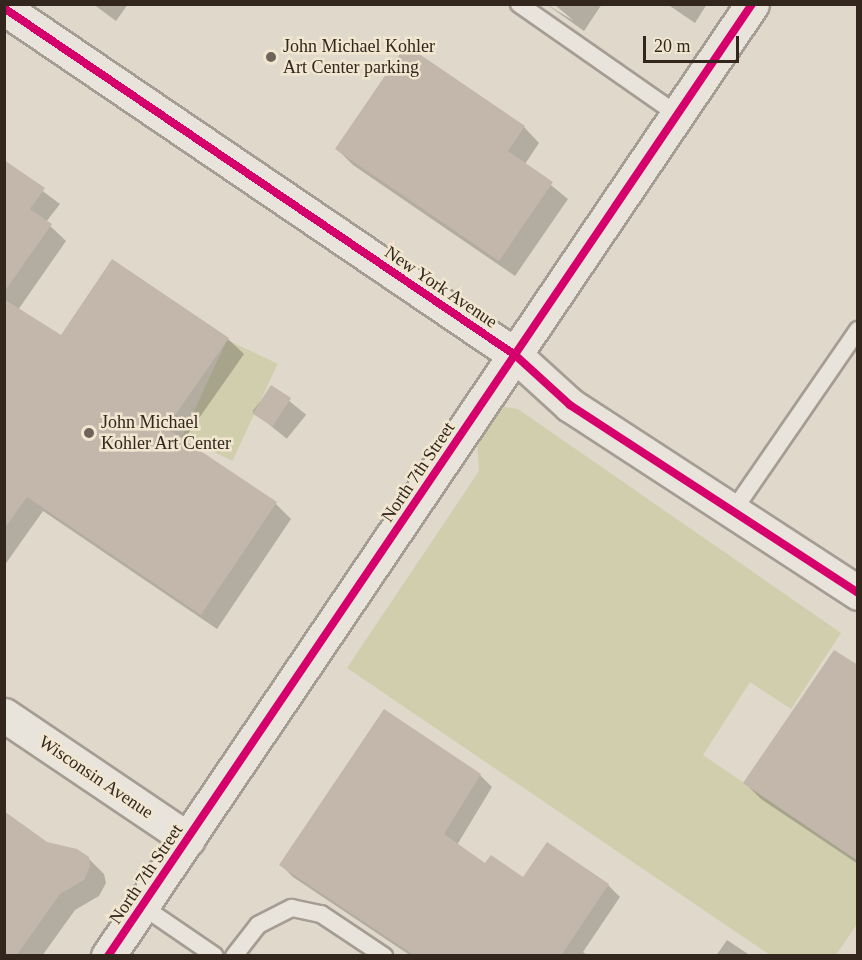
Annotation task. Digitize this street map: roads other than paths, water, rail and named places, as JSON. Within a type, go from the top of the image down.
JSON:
[{"type":"street","name":"North 7th Street","points":[[108,956],[752,4]]},
{"type":"street","name":"New York Avenue","points":[[4,8],[515,355],[570,405],[858,593]]},
{"type":"street","name":"Wisconsin Avenue","points":[[4,714],[188,839]]},
{"type":"lane","points":[[519,4],[678,115]]},
{"type":"lane","points":[[733,511],[858,330]]},
{"type":"lane","points":[[141,906],[215,956]]},
{"type":"lane","points":[[234,956],[248,935],[267,918],[299,908],[321,914],[384,956]]},
{"type":"place","name":"John Michael Kohler Art Center parking","points":[[271,57]]},
{"type":"place","name":"John Michael Kohler Art Center","points":[[89,433]]}]
